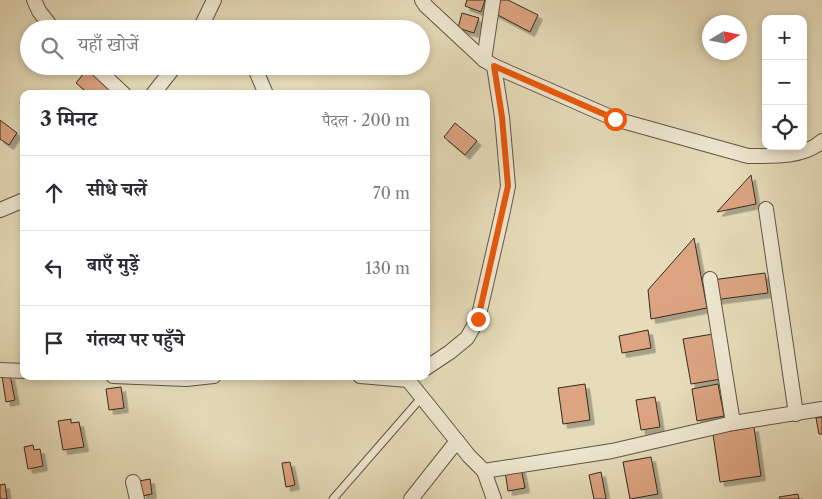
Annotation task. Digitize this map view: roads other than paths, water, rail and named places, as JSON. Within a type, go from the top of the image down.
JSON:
[{"type":"street","points":[[34,0],[46,20]]},
{"type":"street","points":[[204,20],[214,0]]},
{"type":"street","points":[[422,0],[426,6],[489,63],[615,119],[748,156],[770,156],[801,152],[815,147],[822,141]]},
{"type":"street","points":[[430,365],[467,338],[478,319],[508,186],[502,117],[489,63],[494,0]]},
{"type":"street","points":[[104,75],[120,90]]},
{"type":"street","points":[[156,90],[168,75]]},
{"type":"street","points":[[258,75],[264,90]]},
{"type":"street","points":[[0,210],[20,202]]},
{"type":"street","points":[[766,209],[796,414]]},
{"type":"street","points":[[710,279],[733,423]]},
{"type":"street","points":[[0,370],[20,371]]},
{"type":"street","points":[[412,380],[421,398],[484,471],[494,499]]},
{"type":"street","points":[[484,471],[612,451],[733,423],[822,409]]},
{"type":"street","points":[[411,499],[457,441]]},
{"type":"street","points":[[133,482],[136,499]]},
{"type":"lane","points":[[333,499],[421,398]]}]
